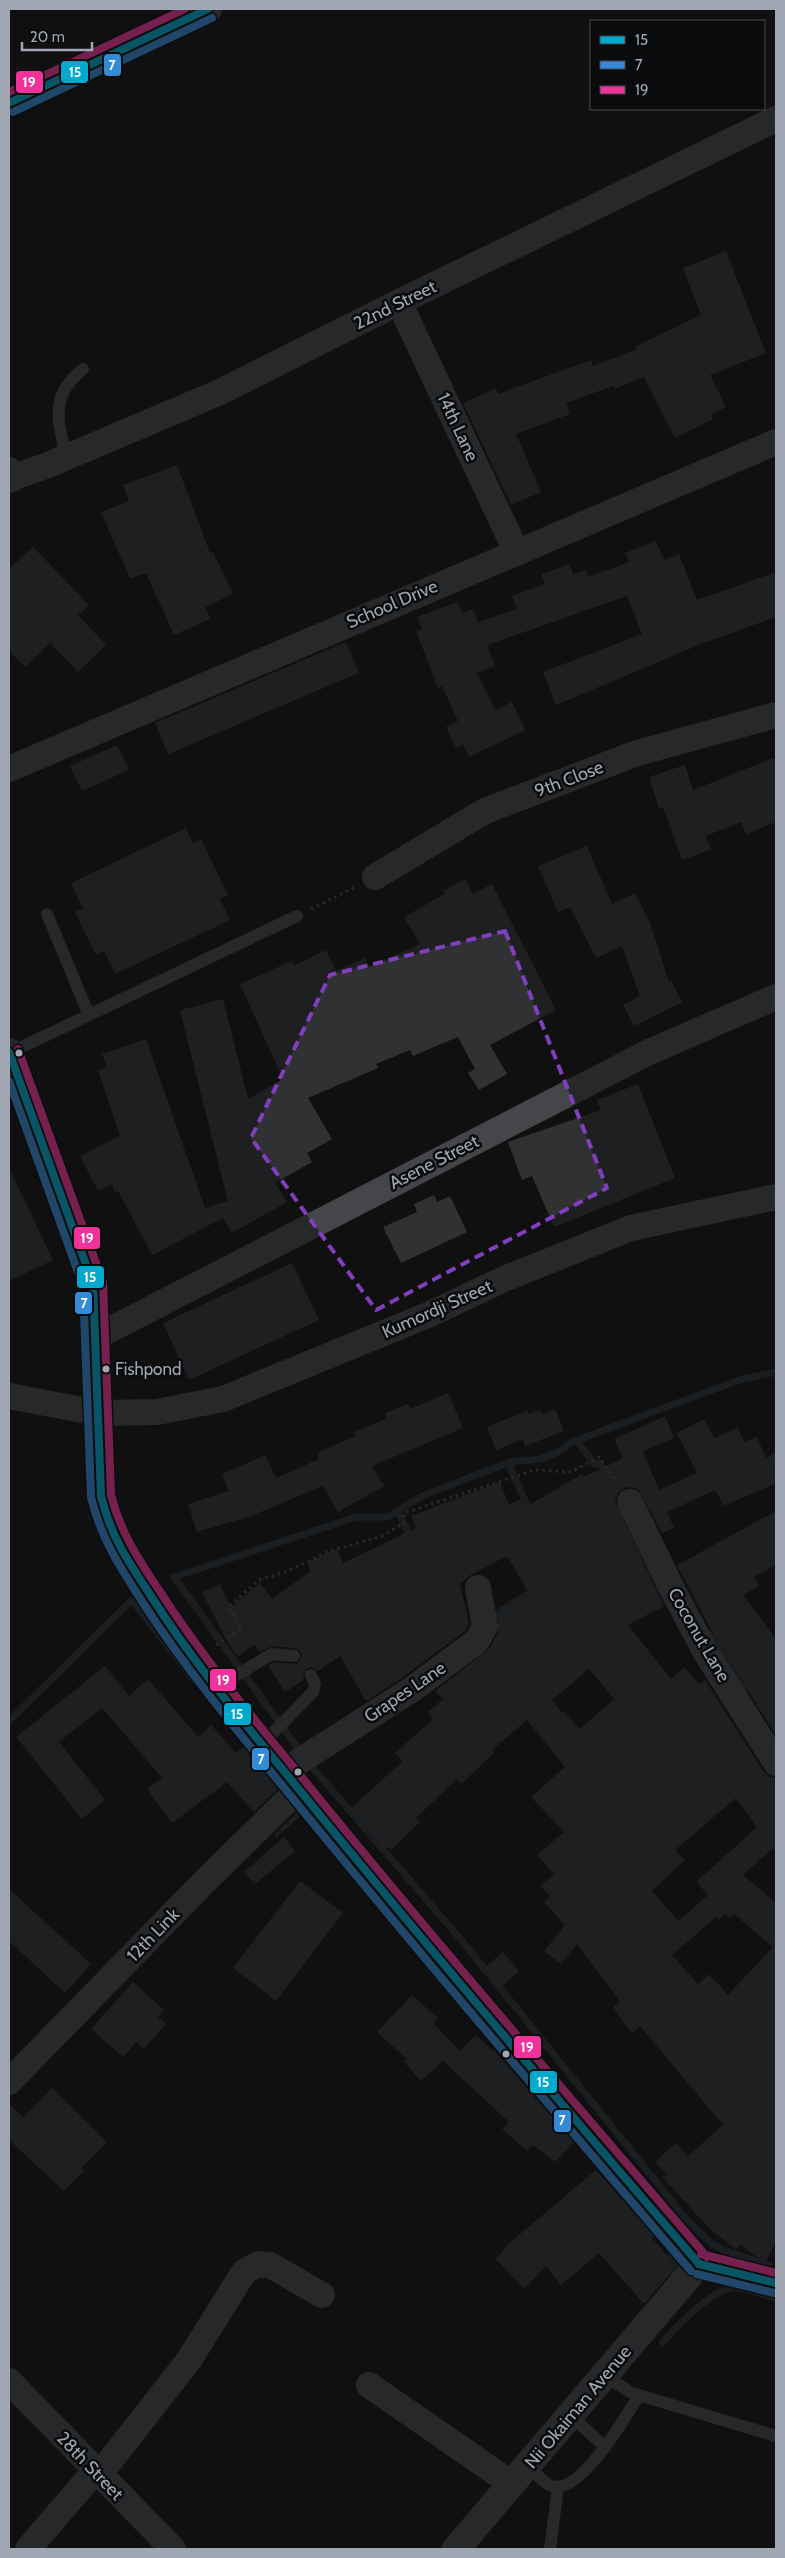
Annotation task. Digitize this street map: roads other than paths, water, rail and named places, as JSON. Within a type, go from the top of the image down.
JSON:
[{"type":"street","points":[[9,103],[208,9]]},
{"type":"street","name":"22nd Street","points":[[10,476],[66,457],[220,392],[399,302],[776,119]]},
{"type":"street","name":"14th Lane","points":[[399,302],[516,551]]},
{"type":"street","name":"School Drive","points":[[9,769],[516,551],[776,442]]},
{"type":"street","name":"9th Close","points":[[375,877],[485,811],[637,753],[776,715]]},
{"type":"street","name":"Asene Street","points":[[96,1337],[649,1052],[776,997]]},
{"type":"street","points":[[9,1053],[14,1079],[92,1284],[96,1337],[101,1496],[108,1524],[121,1550],[168,1623],[262,1744],[446,1970],[699,2264],[776,2283]]},
{"type":"street","name":"Kumordji Street","points":[[9,1396],[98,1413],[157,1412],[223,1399],[428,1315],[504,1279],[631,1228],[776,1197]]},
{"type":"street","name":"Coconut Lane","points":[[630,1502],[671,1588],[704,1651],[776,1763]]},
{"type":"street","name":"Grapes Lane","points":[[292,1780],[477,1641],[485,1626],[478,1588]]},
{"type":"street","name":"12th Link","points":[[9,2082],[204,1882],[292,1780]]},
{"type":"street","points":[[28,2549],[97,2473],[189,2360],[244,2272],[258,2264],[270,2265],[322,2295]]},
{"type":"street","name":"Nii Okaiman Avenue","points":[[456,2549],[699,2264]]},
{"type":"street","name":"28th Street","points":[[9,2381],[173,2549]]},
{"type":"street","points":[[369,2385],[520,2475]]},
{"type":"lane","points":[[66,457],[57,416],[57,406],[65,389],[83,369]]},
{"type":"lane","points":[[47,914],[89,1015]]},
{"type":"lane","points":[[9,1053],[297,916]]},
{"type":"lane","points":[[217,1687],[272,1654],[294,1656]]},
{"type":"lane","points":[[262,1744],[313,1692],[314,1684],[311,1675]]},
{"type":"lane","points":[[603,2376],[640,2395],[776,2436]]},
{"type":"lane","points":[[520,2475],[558,2487],[568,2484],[580,2476],[605,2447],[640,2395]]},
{"type":"lane","points":[[570,2415],[605,2447]]},
{"type":"lane","points":[[550,2549],[558,2487]]},
{"type":"waterway","points":[[769,2265],[723,2250],[712,2244],[687,2220],[463,1942],[307,1761],[174,1577],[356,1517],[388,1517],[422,1496],[510,1462],[540,1459],[558,1452],[572,1442],[742,1379],[776,1372]]},
{"type":"waterway","points":[[577,1441],[594,1464],[600,1464],[608,1475]]},
{"type":"waterway","points":[[510,1462],[511,1470],[530,1511],[528,1513]]},
{"type":"waterway","points":[[397,1511],[412,1539]]},
{"type":"waterway","points":[[489,1619],[537,1588]]},
{"type":"waterway","points":[[9,1721],[132,1600],[194,1680]]},
{"type":"waterway","points":[[709,1634],[743,1688]]},
{"type":"waterway","points":[[563,1716],[576,1730]]},
{"type":"waterway","points":[[668,2247],[674,2262],[675,2271],[673,2279]]},
{"type":"waterway","points":[[663,2342],[696,2309],[716,2294],[725,2290],[734,2288],[745,2289],[776,2298]]},
{"type":"place","name":"Fishpond","points":[[106,1369]]}]
